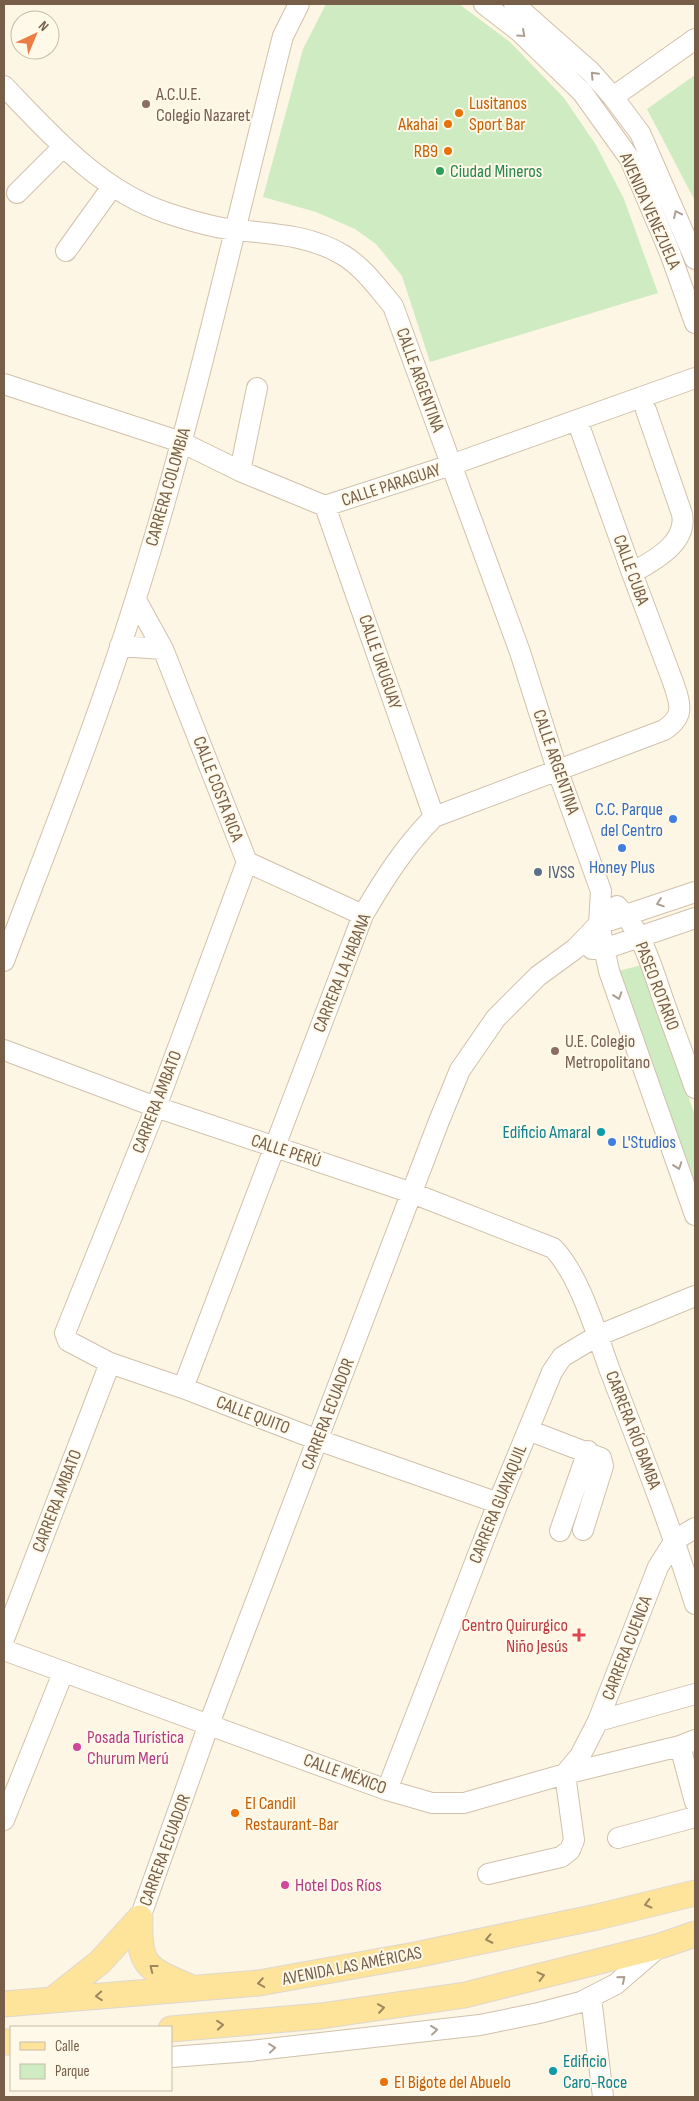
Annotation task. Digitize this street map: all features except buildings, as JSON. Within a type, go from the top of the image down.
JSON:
[{"type":"main road","name":"AVENIDA LAS AMÉRICAS","points":[[4,2004],[196,1990],[259,1983],[415,1955],[598,1917],[695,1893]]},
{"type":"main road","points":[[140,1918],[139,1943],[142,1956],[149,1966],[166,1977],[196,1990]]},
{"type":"main road","points":[[52,2000],[100,1962],[140,1918]]},
{"type":"main road","points":[[172,2029],[320,2016],[465,1995],[660,1946],[695,1934]]},
{"type":"street","name":"CARRERA COLOMBIA","points":[[4,961],[90,736],[136,600],[181,442],[283,36],[299,4]]},
{"type":"street","name":"AVENIDA VENEZUELA","points":[[484,4],[519,31],[582,92],[630,159],[670,253],[695,323]]},
{"type":"street","name":"AVENIDA VENEZUELA","points":[[514,4],[591,72],[640,133],[695,259]]},
{"type":"street","points":[[613,97],[695,39]]},
{"type":"street","name":"CALLE ARGENTINA","points":[[4,86],[63,147],[112,187],[166,212],[234,230],[272,232],[317,242],[344,255],[369,276],[392,306],[520,652],[557,769],[601,891],[599,924]]},
{"type":"street","points":[[17,193],[63,147]]},
{"type":"street","points":[[66,251],[112,187]]},
{"type":"street","name":"CALLE PARAGUAY","points":[[4,384],[181,442],[240,471],[325,506],[451,465],[695,378]]},
{"type":"street","points":[[240,471],[258,388]]},
{"type":"street","points":[[632,573],[665,550],[678,538],[683,527],[682,514],[646,410]]},
{"type":"street","name":"CALLE CUBA","points":[[577,420],[676,691],[680,712],[677,720]]},
{"type":"street","name":"CALLE URUGUAY","points":[[325,506],[434,817]]},
{"type":"street","name":"CALLE COSTA RICA","points":[[136,600],[163,649],[247,862],[363,915]]},
{"type":"street","points":[[120,646],[163,649]]},
{"type":"street","name":"CARRERA LA HABANA","points":[[183,1388],[363,915],[391,868],[417,834],[434,817],[664,730],[677,720]]},
{"type":"street","name":"CARRERA AMBATO","points":[[68,1341],[65,1332],[156,1107],[247,862]]},
{"type":"street","name":"CALLE ARGENTINA","points":[[601,891],[626,915]]},
{"type":"street","points":[[695,892],[599,924],[609,970],[695,1214]]},
{"type":"street","name":"PASEO ROTARIO","points":[[626,915],[640,938],[652,964],[695,1088]]},
{"type":"street","points":[[575,949],[604,949],[695,918]]},
{"type":"street","name":"CARRERA ECUADOR","points":[[140,1918],[209,1724],[460,1070],[496,1018],[538,976],[575,949],[599,924]]},
{"type":"street","name":"CALLE PERÚ","points":[[4,1050],[156,1107],[412,1193],[553,1248],[564,1259]]},
{"type":"street","name":"CARRERA RÍO BAMBA","points":[[564,1259],[597,1336],[675,1540],[695,1604]]},
{"type":"street","name":"CARRERA GUAYAQUIL","points":[[387,1790],[498,1503],[552,1372],[562,1357],[597,1336],[695,1296]]},
{"type":"street","name":"CALLE QUITO","points":[[68,1341],[110,1363],[183,1388],[318,1440],[498,1503]]},
{"type":"street","name":"CARRERA AMBATO","points":[[4,1639],[110,1363]]},
{"type":"street","points":[[528,1430],[601,1458],[603,1466],[583,1530]]},
{"type":"street","points":[[560,1531],[588,1452]]},
{"type":"street","name":"CARRERA CUENCA","points":[[565,1774],[580,1756],[598,1721],[658,1567],[675,1540],[695,1528]]},
{"type":"street","name":"CALLE MÉXICO","points":[[4,1650],[387,1790],[432,1802],[464,1803],[565,1774],[688,1743]]},
{"type":"street","points":[[4,1820],[64,1673]]},
{"type":"street","points":[[598,1721],[695,1694]]},
{"type":"street","points":[[688,1743],[695,1802]]},
{"type":"street","points":[[488,1874],[561,1857],[570,1850],[574,1840],[565,1774]]},
{"type":"street","points":[[618,1838],[695,1817]]},
{"type":"street","points":[[172,2057],[250,2051],[480,2025],[539,2013],[581,2002],[616,1984],[660,1946]]},
{"type":"street","points":[[591,1997],[603,2097]]},
{"type":"green space","name":"Ciudad Mineros","points":[[326,4],[459,4],[510,42],[564,98],[596,145],[624,199],[658,293],[430,362],[402,276],[376,244],[355,229],[316,212],[263,197],[303,49]]},
{"type":"green space","points":[[695,75],[695,201],[647,109]]},
{"type":"green space","points":[[641,965],[695,1115],[695,1187],[619,971]]},
{"type":"place","name":"A.C.U.E. Colegio Nazaret","points":[[146,104]]},
{"type":"place","name":"Lusitanos Sport Bar","points":[[459,113]]},
{"type":"place","name":"Akahai","points":[[448,124]]},
{"type":"place","name":"RB9","points":[[448,151]]},
{"type":"place","name":"Ciudad Mineros","points":[[440,171]]},
{"type":"place","name":"C.C. Parque del Centro","points":[[673,819]]},
{"type":"place","name":"Honey Plus","points":[[622,848]]},
{"type":"place","name":"IVSS","points":[[538,872]]},
{"type":"place","name":"U.E. Colegio Metropolitano","points":[[555,1051]]},
{"type":"place","name":"Edificio Amaral","points":[[601,1132]]},
{"type":"place","name":"L'Studios","points":[[612,1142]]},
{"type":"place","name":"Centro Quirurgico Niño Jesús","points":[[579,1635]]},
{"type":"place","name":"Posada Turística Churum Merú","points":[[77,1747]]},
{"type":"place","name":"El Candil Restaurant-Bar","points":[[235,1813]]},
{"type":"place","name":"Hotel Dos Ríos","points":[[285,1885]]},
{"type":"place","name":"Edificio Caro-Roce","points":[[553,2071]]},
{"type":"place","name":"El Bigote del Abuelo","points":[[384,2082]]}]
